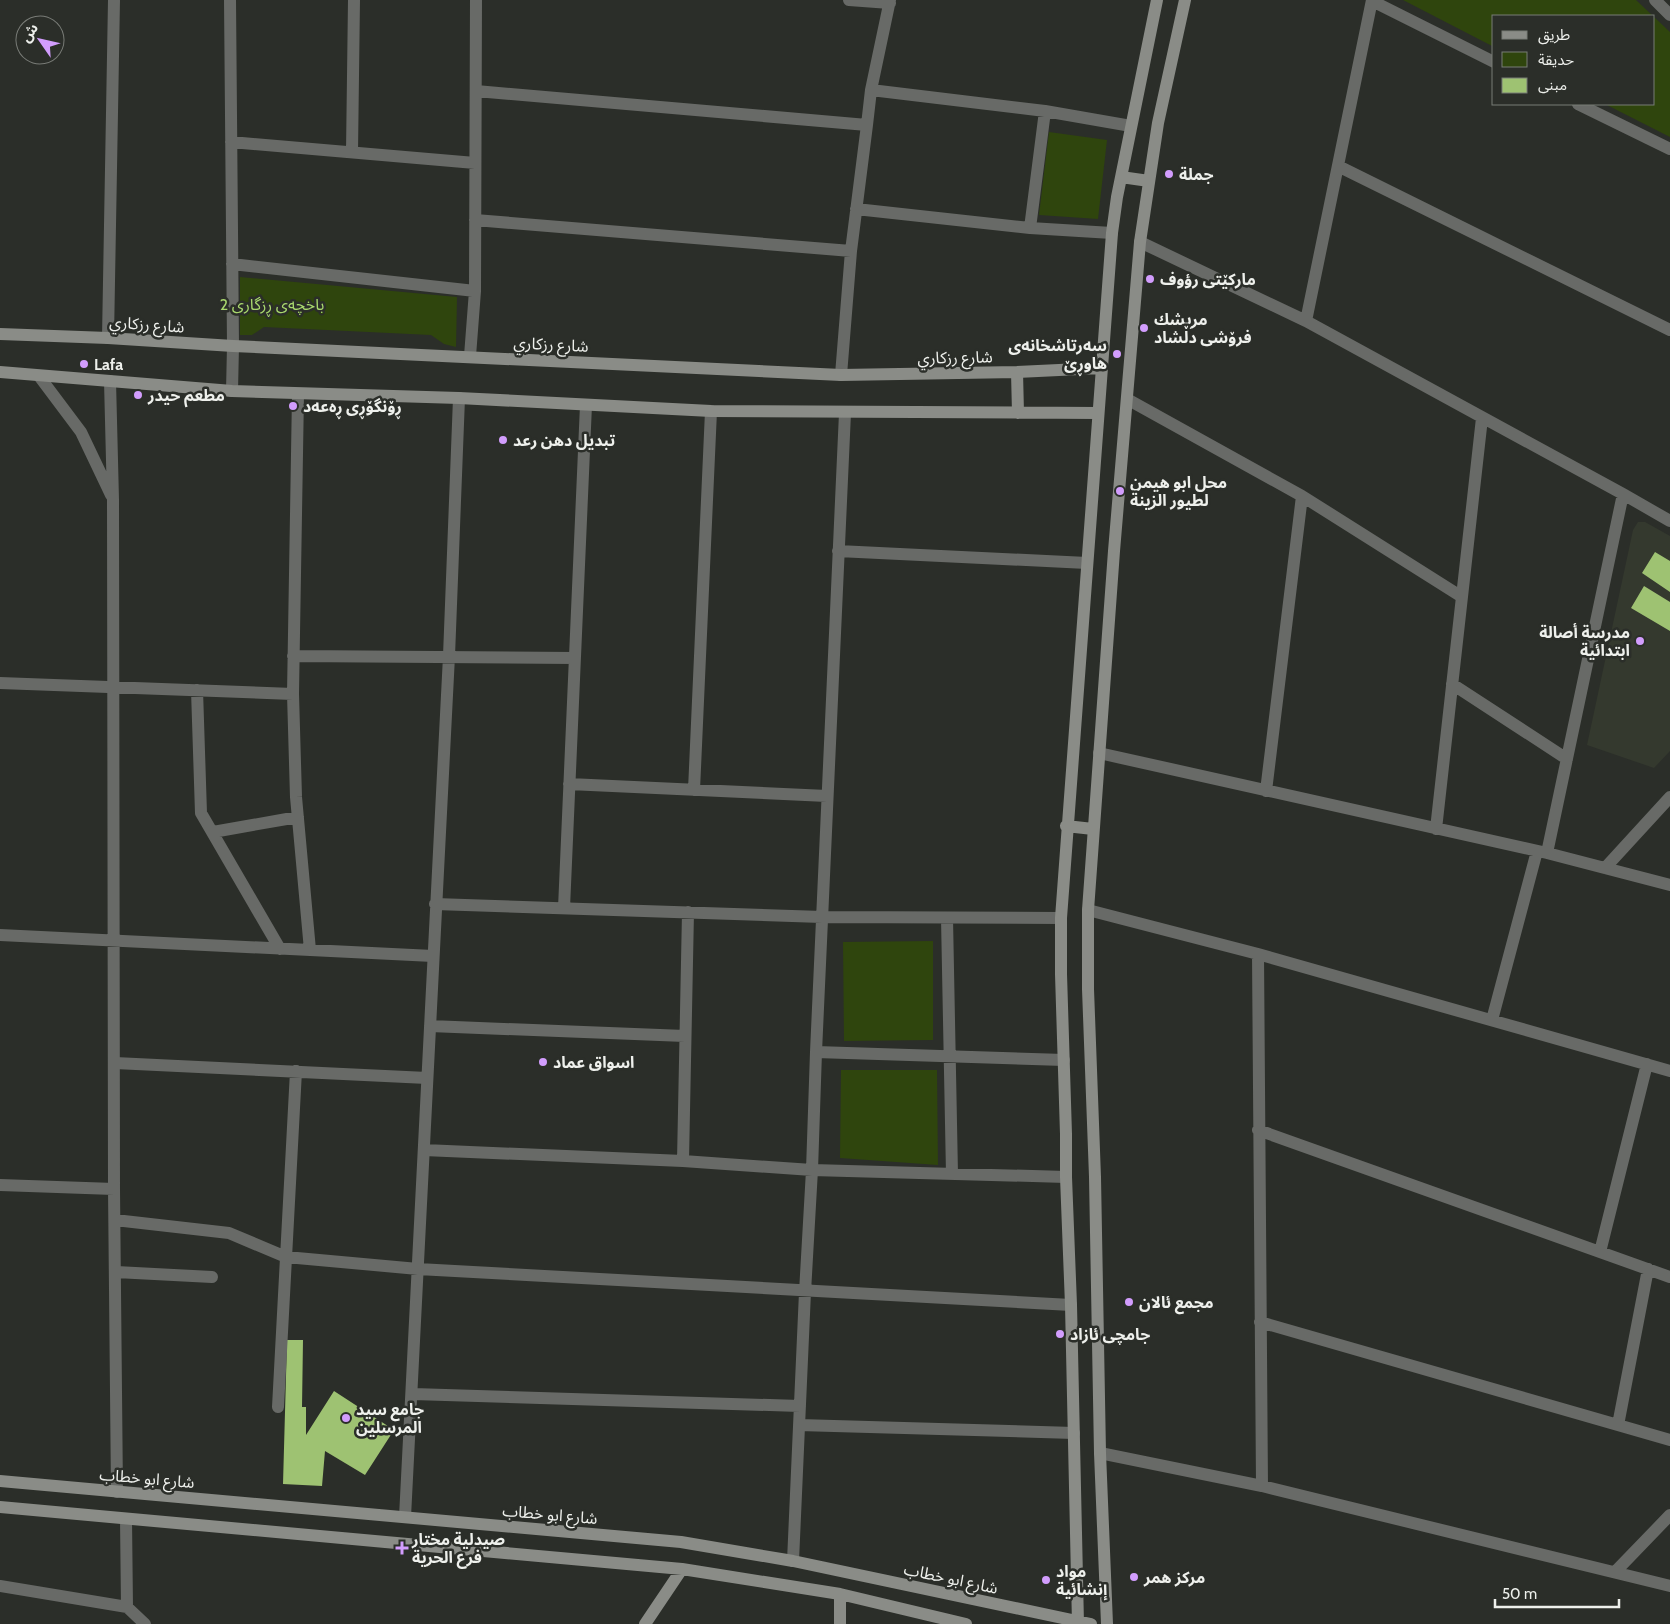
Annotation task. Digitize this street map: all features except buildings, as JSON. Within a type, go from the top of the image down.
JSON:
[{"type":"street","points":[[108,338],[114,0]]},
{"type":"street","points":[[230,0],[232,391]]},
{"type":"street","points":[[352,152],[354,0]]},
{"type":"street","points":[[470,356],[475,290],[476,0]]},
{"type":"street","points":[[841,375],[856,209],[866,125],[871,90],[890,2],[849,0]]},
{"type":"street","points":[[1082,1623],[1066,1176],[1061,918],[1066,826],[1112,233],[1121,177],[1157,0]]},
{"type":"street","points":[[1107,1624],[1100,1453],[1095,1177],[1088,989],[1088,910],[1113,561],[1140,242],[1158,123],[1185,0]]},
{"type":"street","points":[[1655,0],[1670,15]]},
{"type":"street","points":[[1306,322],[1372,1],[1492,61]]},
{"type":"street","points":[[871,90],[1045,111],[1131,126]]},
{"type":"street","points":[[476,91],[866,125]]},
{"type":"street","points":[[1580,105],[1670,150]]},
{"type":"street","points":[[1030,228],[1045,111]]},
{"type":"street","points":[[231,142],[476,163]]},
{"type":"street","points":[[1338,166],[1670,330]]},
{"type":"street","points":[[1121,177],[1149,181]]},
{"type":"street","points":[[856,209],[1030,228],[1112,233]]},
{"type":"street","points":[[475,220],[852,250]]},
{"type":"street","points":[[1140,242],[1306,322],[1670,521]]},
{"type":"street","points":[[232,264],[475,290]]},
{"type":"street","name":"شارع رزكاري","points":[[0,334],[841,375],[1017,372],[1101,368]]},
{"type":"street","points":[[0,372],[232,391],[459,398],[711,410],[844,413],[1098,413]]},
{"type":"street","points":[[1017,372],[1018,413]]},
{"type":"street","points":[[39,376],[81,432],[113,500]]},
{"type":"street","points":[[110,381],[113,500],[114,1189],[118,1492]]},
{"type":"street","points":[[298,394],[293,694],[298,817],[310,950]]},
{"type":"street","points":[[405,1517],[459,398]]},
{"type":"street","points":[[1127,399],[1302,496],[1462,597]]},
{"type":"street","points":[[564,908],[586,405]]},
{"type":"street","points":[[694,790],[711,410]]},
{"type":"street","points":[[793,1561],[812,1170],[844,413]]},
{"type":"street","points":[[1436,828],[1482,418]]},
{"type":"street","points":[[1492,1020],[1542,852],[1567,759],[1623,494]]},
{"type":"street","points":[[1266,791],[1302,496]]},
{"type":"street","points":[[838,551],[1087,563]]},
{"type":"street","points":[[293,656],[575,658]]},
{"type":"street","points":[[0,683],[293,694]]},
{"type":"street","points":[[1452,684],[1567,759]]},
{"type":"street","points":[[197,690],[202,813],[280,949]]},
{"type":"street","points":[[1099,753],[1542,852],[1670,885]]},
{"type":"street","points":[[569,784],[827,796]]},
{"type":"street","points":[[1605,868],[1670,797]]},
{"type":"street","points":[[213,832],[298,817]]},
{"type":"street","points":[[1066,826],[1093,829]]},
{"type":"street","points":[[435,904],[822,916],[1061,918]]},
{"type":"street","points":[[1088,910],[1258,954],[1670,1071]]},
{"type":"street","points":[[683,1160],[688,912]]},
{"type":"street","points":[[947,918],[952,1174]]},
{"type":"street","points":[[0,935],[433,956]]},
{"type":"street","points":[[1258,954],[1262,1486]]},
{"type":"street","points":[[430,1026],[685,1036]]},
{"type":"street","points":[[816,1052],[1064,1060]]},
{"type":"street","points":[[115,1063],[427,1078]]},
{"type":"street","points":[[1600,1252],[1647,1064]]},
{"type":"street","points":[[278,1406],[296,1071]]},
{"type":"street","points":[[1258,1130],[1670,1277]]},
{"type":"street","points":[[424,1150],[683,1160],[812,1170],[1066,1176]]},
{"type":"street","points":[[0,1184],[114,1189]]},
{"type":"street","points":[[115,1220],[229,1233],[286,1257],[418,1269],[805,1292],[1071,1305]]},
{"type":"street","points":[[1618,1425],[1648,1269]]},
{"type":"street","points":[[116,1272],[212,1277]]},
{"type":"street","points":[[1260,1322],[1670,1440]]},
{"type":"street","points":[[412,1394],[800,1406]]},
{"type":"street","points":[[799,1425],[1074,1433]]},
{"type":"street","points":[[1100,1453],[1262,1486],[1670,1586]]},
{"type":"street","name":"شارع ابو خطاب","points":[[0,1482],[681,1542],[793,1561],[1082,1623]]},
{"type":"street","points":[[0,1507],[682,1569],[840,1594],[966,1624]]},
{"type":"street","points":[[1614,1572],[1670,1515]]},
{"type":"street","points":[[126,1519],[127,1607]]},
{"type":"street","points":[[646,1624],[682,1569]]},
{"type":"street","points":[[0,1586],[127,1607],[145,1624]]},
{"type":"street","points":[[840,1594],[840,1624]]},
{"type":"shaded area","name":"مدرسة أصالة ابتدائية","points":[[1638,522],[1645,522],[1670,536],[1670,751],[1654,768],[1587,745],[1633,530]]},
{"type":"green space","points":[[1403,0],[1636,0],[1652,15],[1492,15],[1492,46]]},
{"type":"green space","points":[[1655,18],[1670,32],[1670,137],[1607,105],[1655,105]]},
{"type":"green space","points":[[1049,132],[1107,140],[1098,219],[1039,215]]},
{"type":"green space","name":"باخچەی ڕزگاری 2","points":[[240,277],[457,297],[456,347],[444,344],[431,335],[264,327],[252,335],[240,335]]},
{"type":"green space","points":[[933,941],[933,1040],[844,1041],[843,942]]},
{"type":"green space","points":[[841,1070],[937,1070],[938,1165],[840,1158]]},
{"type":"place","name":"جملة","points":[[1169,174]]},
{"type":"place","name":"ماركێتى رؤوف","points":[[1150,279]]},
{"type":"place","name":"مريشك فرۆشى دڵشاد","points":[[1144,328]]},
{"type":"place","name":"سەرتاشخانەى ھاوڕێ","points":[[1117,354]]},
{"type":"place","name":"Lafa","points":[[84,364]]},
{"type":"place","name":"مطعم حيدر","points":[[138,395]]},
{"type":"place","name":"ڕۆنگۆڕی ڕەعەد","points":[[293,406]]},
{"type":"place","name":"تبديل دهن رعد","points":[[503,440]]},
{"type":"place","name":"محل ابو هيمن لطيور الزينة","points":[[1120,491]]},
{"type":"place","name":"مدرسة أصالة ابتدائية","points":[[1640,641]]},
{"type":"place","name":"اسواق عماد","points":[[543,1062]]},
{"type":"place","name":"مجمع ئالان","points":[[1129,1302]]},
{"type":"place","name":"جامچی ئازاد","points":[[1060,1334]]},
{"type":"place","name":"جامع سيد المرسلين","points":[[346,1418]]},
{"type":"place","name":"صيدلية مختار فرع الحرية","points":[[402,1548]]},
{"type":"place","name":"مركز همر","points":[[1134,1577]]},
{"type":"place","name":"مواد إنشائية","points":[[1046,1580]]}]
